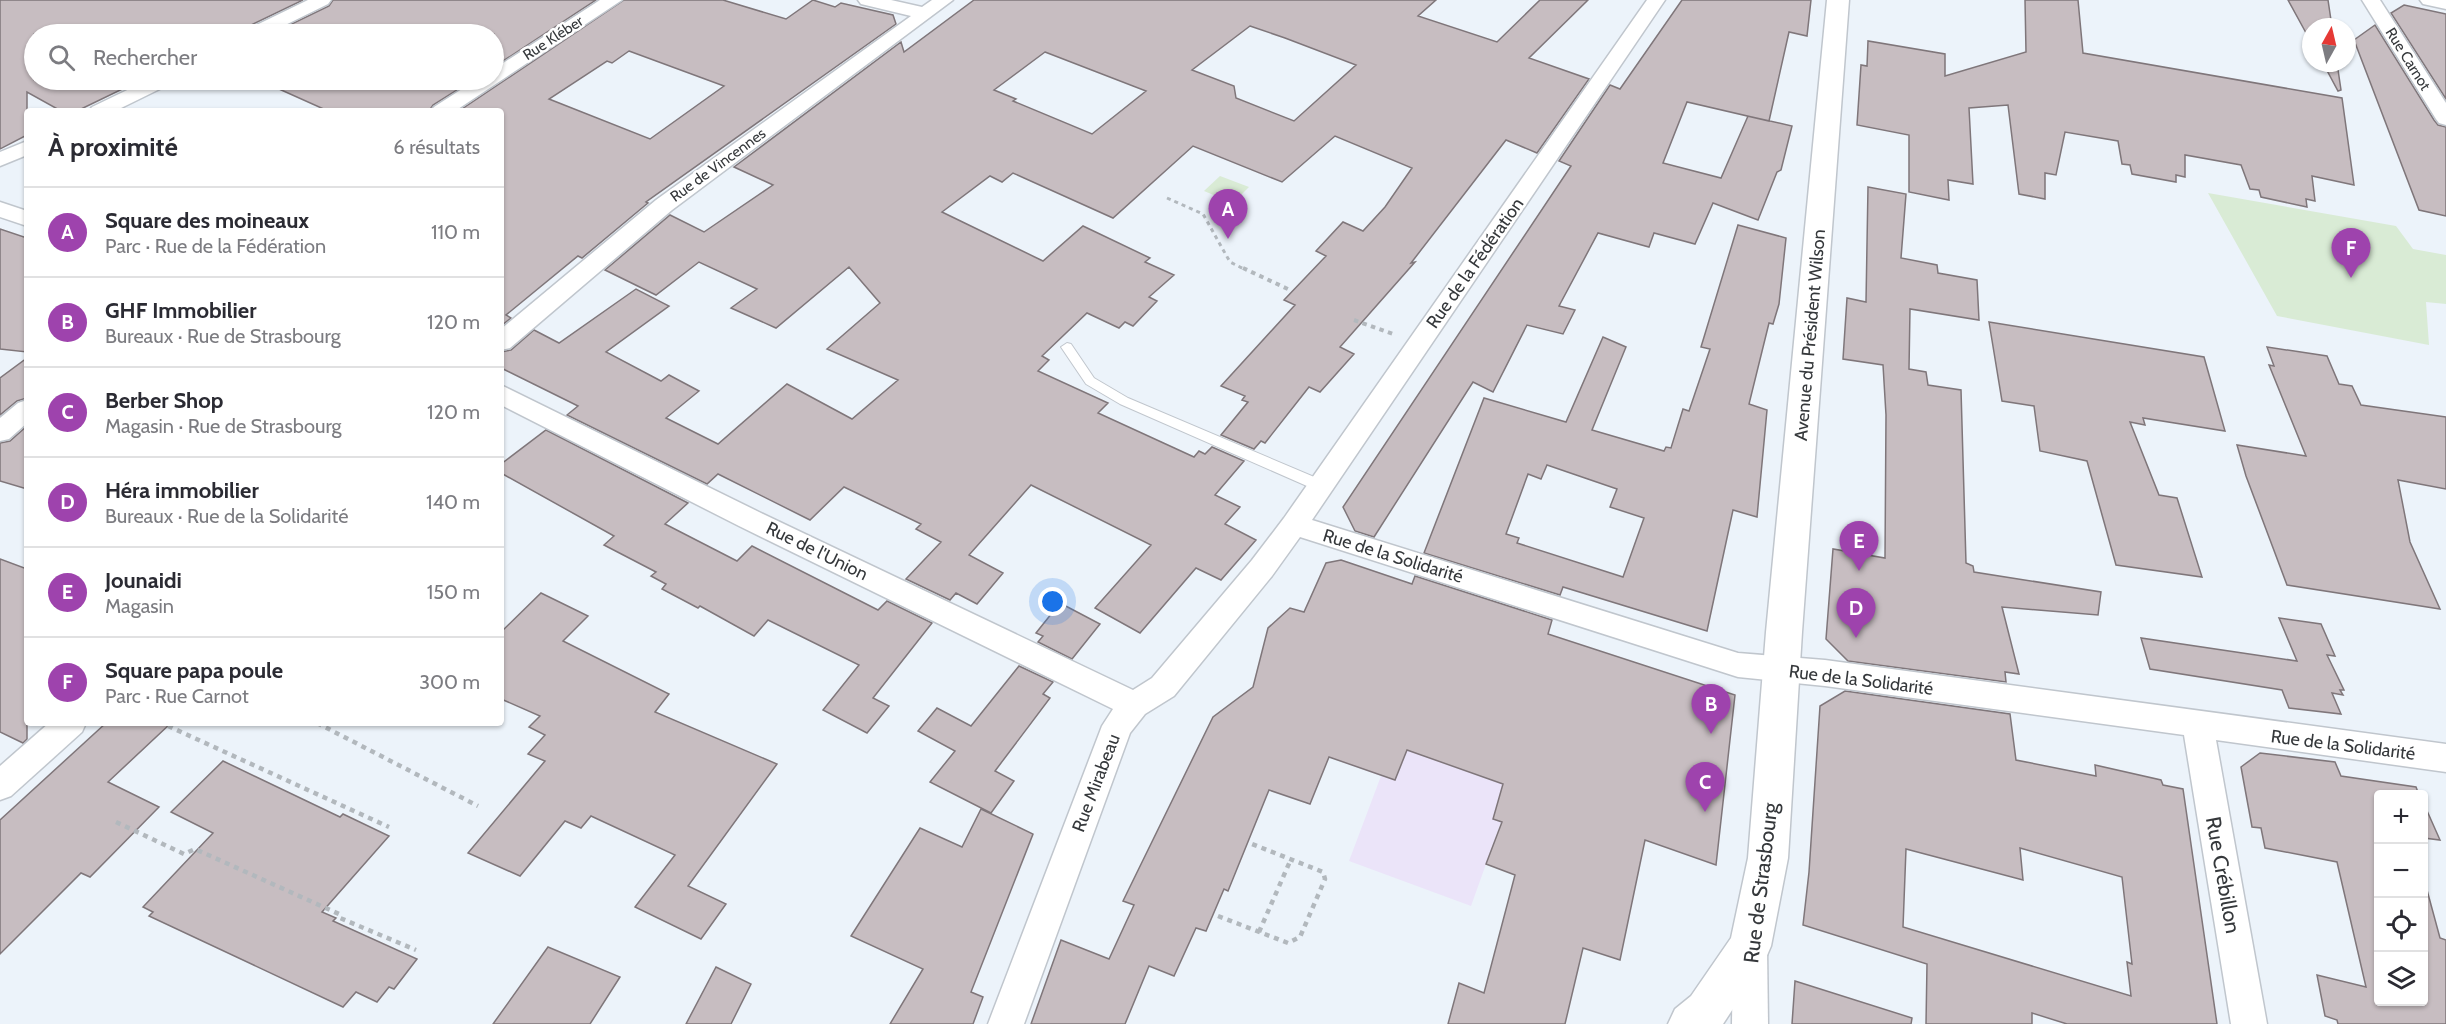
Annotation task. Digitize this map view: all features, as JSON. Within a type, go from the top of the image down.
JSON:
[{"type":"street","points":[[273,24],[322,0]]},
{"type":"street","name":"Rue Kléber","points":[[504,71],[613,0]]},
{"type":"street","points":[[867,0],[924,14]]},
{"type":"street","name":"Rue de Vincennes","points":[[504,339],[664,205],[944,0]]},
{"type":"street","name":"Rue de la Fédération","points":[[1294,525],[1656,0]]},
{"type":"street","name":"Avenue du Président Wilson","points":[[1782,671],[1838,0]]},
{"type":"street","name":"Rue Carnot","points":[[2371,0],[2446,119]]},
{"type":"street","points":[[2429,0],[2446,3]]},
{"type":"street","points":[[105,108],[142,90]]},
{"type":"street","points":[[446,108],[474,90]]},
{"type":"street","points":[[0,160],[24,148]]},
{"type":"street","points":[[0,209],[24,218]]},
{"type":"street","name":"Rue de l'Union","points":[[504,396],[749,519],[1134,705]]},
{"type":"street","points":[[0,432],[24,412]]},
{"type":"street","name":"Rue de la Solidarité","points":[[1294,525],[1738,664],[2446,758]]},
{"type":"street","name":"Rue Mirabeau","points":[[1006,1024],[1117,726],[1134,705],[1163,687],[1262,568],[1294,525]]},
{"type":"street","name":"Rue de Strasbourg","points":[[1750,1024],[1750,946],[1768,858],[1782,671]]},
{"type":"street","points":[[0,786],[68,726]]},
{"type":"street","name":"Rue Crébillon","points":[[2198,726],[2249,1024]]},
{"type":"street","points":[[1690,1024],[1706,1011],[1750,946]]},
{"type":"lane","points":[[1067,347],[1090,381],[1124,401],[1321,486]]},
{"type":"path","points":[[1167,198],[1203,214],[1230,262],[1290,290]]},
{"type":"path","points":[[1354,320],[1419,344]]},
{"type":"path","points":[[168,726],[389,827]]},
{"type":"path","points":[[323,726],[478,806]]},
{"type":"path","points":[[116,822],[184,854],[195,849],[339,914],[340,918],[416,950]]},
{"type":"path","points":[[1218,916],[1288,943],[1300,937],[1325,879],[1323,872],[1252,844]]},
{"type":"path","points":[[1259,932],[1291,859]]},
{"type":"shaded area","points":[[1290,608],[1328,620],[1553,706],[1501,822],[1471,906],[1349,861],[1381,776],[1214,716],[1253,687],[1268,628]]},
{"type":"green space","points":[[1220,176],[1249,187],[1233,203],[1204,191]]},
{"type":"green space","points":[[2208,193],[2396,226],[2413,249],[2446,255],[2446,304],[2426,302],[2429,345],[2277,316]]},
{"type":"building","points":[[0,0],[303,0],[253,24],[24,24],[24,90],[120,90],[83,108],[56,108],[27,92],[27,108],[24,108],[24,137],[0,149]]},
{"type":"building","points":[[333,0],[596,0],[504,60],[504,24],[292,24],[329,6]]},
{"type":"building","points":[[624,0],[723,0],[786,19],[813,0],[835,7],[841,3],[893,15],[896,24],[646,202],[648,203],[582,258],[578,256],[506,315],[511,318],[504,324],[504,108],[463,108],[490,90],[504,90],[504,81]],"holes":[[[629,51],[724,86],[650,139],[549,99],[607,61],[612,63]]]},
{"type":"building","points":[[974,0],[1436,0],[1418,16],[1497,42],[1540,0],[1588,0],[1529,58],[1589,79],[1537,153],[1506,140],[1411,263],[1415,262],[1340,347],[1354,354],[1320,392],[1309,387],[1265,443],[1261,441],[1254,449],[1221,435],[1248,402],[1242,400],[1245,396],[1221,386],[1295,305],[1284,300],[1326,256],[1316,251],[1343,222],[1363,231],[1385,207],[1412,168],[1335,136],[1282,182],[1193,146],[1113,218],[1013,173],[1002,182],[990,176],[942,212],[1043,261],[1083,226],[1150,258],[1145,262],[1174,275],[1149,297],[1157,301],[1133,326],[1125,322],[1119,328],[1087,313],[1042,356],[1049,360],[1038,371],[1108,403],[1098,413],[1194,457],[1199,451],[1205,454],[1212,447],[1244,461],[1215,495],[1240,507],[1225,524],[1256,540],[1221,580],[1196,568],[1140,633],[1095,608],[1151,545],[1031,485],[969,555],[1003,573],[977,604],[956,593],[950,600],[906,579],[941,542],[916,529],[921,524],[844,487],[810,520],[718,474],[707,484],[567,415],[578,406],[504,369],[504,351],[511,350],[534,330],[559,343],[636,289],[669,306],[606,352],[661,381],[669,375],[699,391],[666,418],[718,444],[787,384],[852,419],[898,380],[827,349],[880,303],[849,267],[776,328],[731,308],[757,289],[699,262],[656,295],[605,270],[670,215],[704,232],[773,185],[734,167],[901,42],[904,52]],"holes":[[[1250,26],[1356,65],[1294,121],[1236,98],[1234,86],[1192,70]],[[1045,52],[1146,91],[1092,134],[1013,101],[1016,99],[994,90]]]},
{"type":"building","points":[[1682,0],[1811,0],[1807,36],[1789,32],[1769,121],[1792,126],[1781,170],[1777,172],[1758,220],[1713,203],[1695,244],[1654,233],[1649,247],[1598,233],[1559,306],[1575,310],[1563,334],[1527,325],[1493,392],[1473,382],[1374,537],[1355,531],[1343,507],[1571,166],[1559,161],[1610,85],[1620,89]],"holes":[[[1687,102],[1748,116],[1721,178],[1663,163]]]},
{"type":"building","points":[[2025,0],[2078,0],[2083,53],[2342,98],[2354,185],[2312,176],[2315,201],[2306,199],[2307,207],[2261,197],[2259,190],[2250,189],[2241,165],[2185,155],[2185,177],[2176,175],[2176,182],[2132,174],[2130,165],[2122,164],[2118,141],[2065,132],[2056,175],[2045,173],[2045,199],[2019,194],[2008,105],[1969,108],[1973,184],[1948,180],[1949,200],[1909,192],[1909,135],[1857,125],[1861,65],[1867,66],[1868,41],[1945,54],[1945,76],[2026,52]]},
{"type":"building","points":[[2288,0],[2328,0],[2331,18],[2302,18],[2302,26]]},
{"type":"building","points":[[2404,5],[2446,14],[2446,99],[2391,13]]},
{"type":"building","points":[[2375,25],[2434,120],[2438,125],[2446,127],[2446,216],[2419,210],[2356,45],[2356,39]]},
{"type":"building","points":[[2328,72],[2338,72],[2341,90],[2338,91]]},
{"type":"building","points":[[281,90],[457,90],[431,108],[321,108]]},
{"type":"building","points":[[1868,187],[1906,194],[1901,258],[1937,265],[1938,273],[1977,280],[1979,320],[1910,309],[1909,369],[1926,372],[1928,385],[1961,390],[1966,563],[1973,566],[1974,572],[2101,592],[2098,615],[2002,607],[2019,674],[2005,672],[2006,682],[1848,661],[1826,639],[1833,549],[1885,558],[1886,415],[1883,365],[1843,359],[1847,298],[1866,302]]},
{"type":"building","points":[[1738,225],[1786,238],[1779,304],[1773,324],[1769,323],[1749,404],[1767,410],[1757,517],[1733,510],[1707,631],[1563,587],[1560,595],[1424,553],[1484,398],[1566,422],[1603,337],[1626,347],[1592,430],[1664,451],[1666,447],[1671,448],[1683,409],[1689,411],[1710,349],[1701,347]],"holes":[[[1547,465],[1617,489],[1610,507],[1644,518],[1623,577],[1517,543],[1519,538],[1506,534],[1528,474],[1541,479]]]},
{"type":"building","points":[[0,229],[24,237],[24,352],[0,349]]},
{"type":"building","points":[[1989,322],[2204,357],[2225,431],[2143,418],[2145,425],[2130,422],[2159,495],[2177,498],[2202,577],[2116,565],[2087,461],[2040,451],[2034,406],[2002,401]]},
{"type":"building","points":[[2267,347],[2327,356],[2339,384],[2352,386],[2361,405],[2446,417],[2446,489],[2398,480],[2410,542],[2440,609],[2287,585],[2246,476],[2237,445],[2306,456],[2269,365],[2274,366]]},
{"type":"building","points":[[24,360],[24,399],[17,401],[0,415],[0,378]]},
{"type":"building","points":[[24,429],[24,488],[0,481],[0,443],[10,441]]},
{"type":"building","points":[[546,430],[688,503],[665,524],[737,561],[752,546],[878,610],[887,601],[932,623],[873,698],[889,706],[867,733],[823,710],[859,665],[768,620],[754,636],[700,606],[698,608],[662,589],[666,584],[651,576],[656,572],[604,545],[614,536],[504,475],[504,462]]},
{"type":"building","points":[[0,559],[24,568],[24,726],[27,726],[27,739],[23,743],[0,732]]},
{"type":"building","points":[[1341,560],[1412,584],[1415,576],[1552,620],[1548,634],[1735,695],[1716,865],[1645,840],[1620,960],[1583,948],[1565,1024],[1448,1024],[1459,983],[1484,993],[1515,875],[1486,864],[1502,822],[1493,819],[1503,784],[1407,750],[1395,780],[1329,757],[1310,804],[1269,790],[1228,891],[1224,889],[1206,931],[1196,928],[1174,976],[1149,966],[1125,1024],[1031,1024],[1061,940],[1109,959],[1134,905],[1123,901],[1213,717],[1253,687],[1268,628],[1290,608],[1304,612],[1326,563]]},
{"type":"building","points":[[541,593],[588,616],[563,641],[669,694],[655,712],[777,764],[688,886],[726,904],[701,939],[635,907],[675,855],[591,816],[581,828],[565,821],[520,876],[468,853],[545,761],[528,754],[545,735],[529,727],[540,716],[504,700],[504,629]]},
{"type":"building","points":[[1060,603],[1100,624],[1072,659],[1038,642],[1043,636],[1036,633]]},
{"type":"building","points":[[2279,618],[2321,624],[2335,656],[2327,655],[2344,690],[2340,690],[2343,695],[2332,693],[2341,714],[2289,708],[2282,690],[2150,669],[2141,638],[2297,661]]},
{"type":"building","points":[[1019,666],[1053,682],[1043,694],[1050,698],[995,771],[1014,781],[991,813],[930,782],[955,751],[918,731],[937,708],[971,726]]},
{"type":"building","points":[[1845,691],[2010,714],[2016,760],[2096,776],[2095,765],[2161,780],[2163,785],[2183,789],[2217,1024],[2067,1024],[2032,1013],[2032,1024],[1926,1024],[1927,964],[1803,925],[1809,872],[1820,706]],"holes":[[[2020,848],[2122,877],[2132,964],[2127,962],[2131,996],[1903,927],[1906,849],[2023,880]]]},
{"type":"building","points":[[103,726],[168,726],[108,782],[159,807],[90,877],[81,873],[0,954],[0,820]]},
{"type":"building","points":[[2260,753],[2335,762],[2341,776],[2416,787],[2417,790],[2374,790],[2374,1006],[2428,1006],[2428,894],[2440,938],[2446,940],[2446,1024],[2338,1024],[2337,1020],[2325,1016],[2317,975],[2366,987],[2337,862],[2265,848],[2261,828],[2252,827],[2241,767]]},
{"type":"building","points":[[223,761],[340,817],[343,814],[389,836],[322,912],[336,918],[333,921],[417,959],[394,989],[389,987],[377,1002],[356,992],[343,1007],[149,916],[153,912],[143,907],[213,833],[171,812]]},
{"type":"building","points":[[981,809],[1033,834],[971,992],[983,997],[973,1024],[890,1024],[923,969],[851,936],[920,828],[962,847]]},
{"type":"building","points":[[2428,813],[2440,840],[2428,838]]},
{"type":"building","points":[[548,947],[620,977],[590,1024],[493,1024]]},
{"type":"building","points":[[716,967],[751,984],[731,1024],[686,1024]]},
{"type":"building","points":[[1795,981],[1912,1018],[1911,1024],[1792,1024]]},
{"type":"place","name":"Square des moineaux","points":[[1228,239]]},
{"type":"place","name":"Square papa poule","points":[[2351,278]]},
{"type":"place","name":"Jounaidi","points":[[1859,571]]},
{"type":"place","name":"Héra immobilier","points":[[1856,638]]},
{"type":"place","name":"GHF Immobilier","points":[[1711,734]]},
{"type":"place","name":"Berber Shop","points":[[1705,812]]}]
